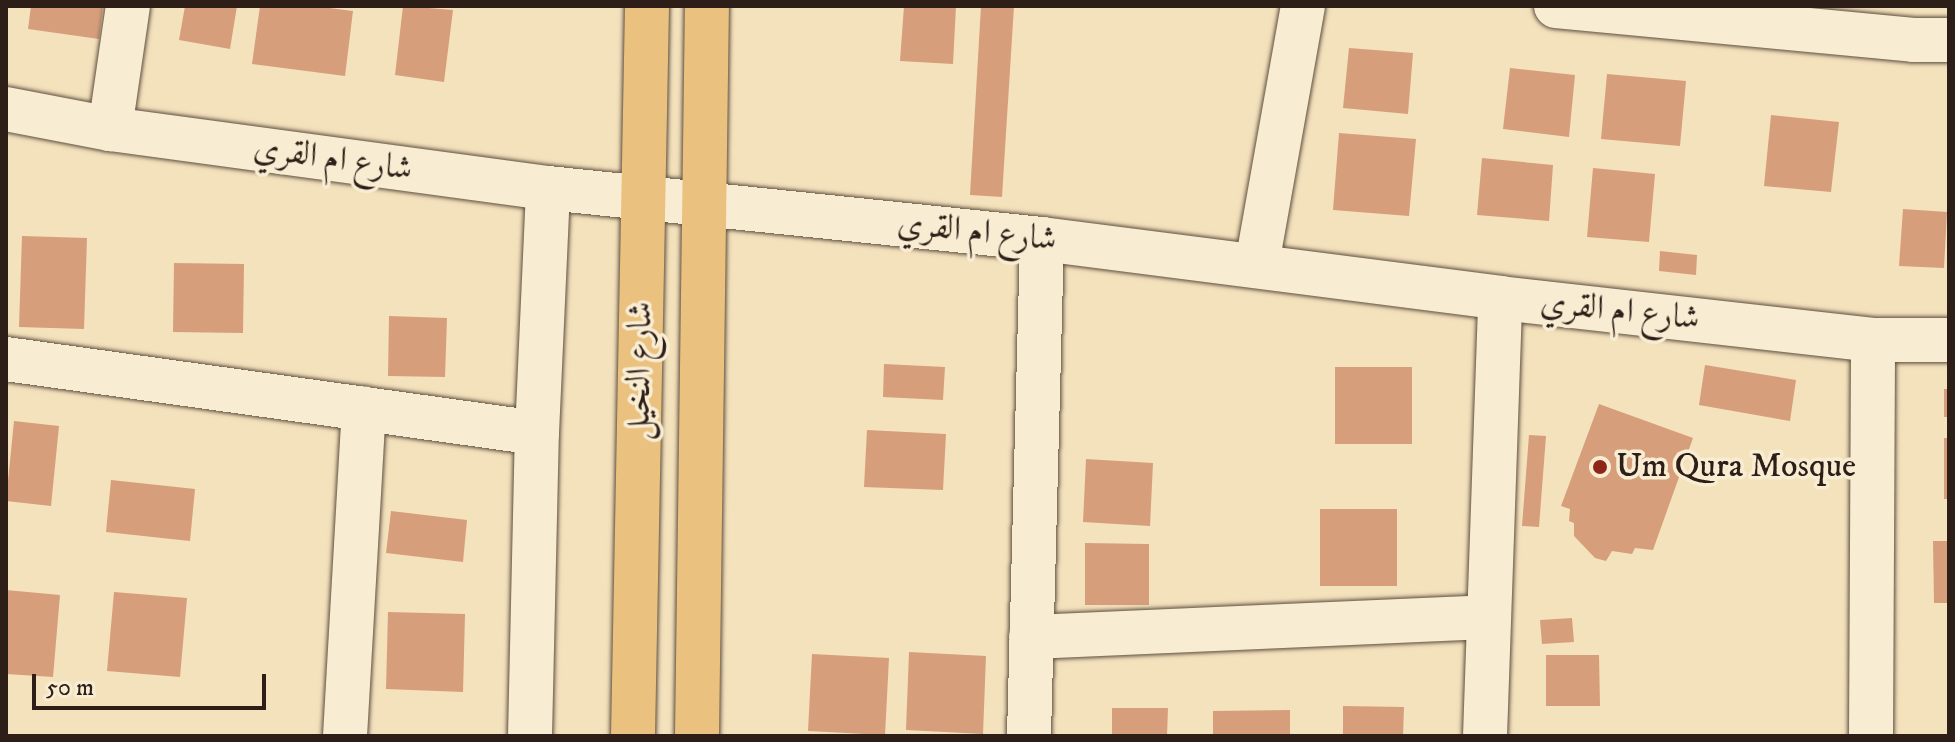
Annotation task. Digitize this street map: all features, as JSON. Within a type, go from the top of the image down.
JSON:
[{"type":"main road","name":"شارع النخيل","points":[[633,736],[647,6]]},
{"type":"main road","name":"شارع النخيل","points":[[697,736],[707,6]]},
{"type":"street","points":[[110,129],[128,6]]},
{"type":"street","points":[[1257,264],[1303,6]]},
{"type":"street","points":[[1556,6],[1930,29]]},
{"type":"street","name":"شارع ام القري","points":[[6,109],[110,129],[548,188],[704,201],[1042,239],[1257,264],[1500,298],[1873,340],[1949,340]]},
{"type":"street","points":[[530,736],[537,433],[548,188]]},
{"type":"street","points":[[1029,736],[1042,239]]},
{"type":"street","points":[[1485,736],[1500,298]]},
{"type":"street","points":[[1871,736],[1873,340]]},
{"type":"street","points":[[6,359],[537,433]]},
{"type":"street","points":[[345,736],[364,409]]},
{"type":"street","points":[[1031,637],[1488,617]]},
{"type":"building","points":[[31,6],[103,6],[99,39],[28,29]]},
{"type":"building","points":[[185,6],[237,6],[230,49],[179,40]]},
{"type":"building","points":[[260,6],[314,6],[353,11],[345,76],[252,64]]},
{"type":"building","points":[[403,6],[453,10],[444,82],[395,75]]},
{"type":"building","points":[[904,6],[956,6],[953,64],[900,61]]},
{"type":"building","points":[[981,6],[1014,6],[1002,197],[970,195]]},
{"type":"building","points":[[1349,48],[1413,53],[1408,114],[1343,108]]},
{"type":"building","points":[[1510,68],[1575,75],[1569,137],[1503,129]]},
{"type":"building","points":[[1607,74],[1686,81],[1680,146],[1601,139]]},
{"type":"building","points":[[1771,115],[1839,122],[1831,192],[1764,186]]},
{"type":"building","points":[[1339,133],[1416,139],[1409,216],[1333,210]]},
{"type":"building","points":[[1482,158],[1553,165],[1549,221],[1477,215]]},
{"type":"building","points":[[1593,168],[1655,174],[1649,242],[1587,237]]},
{"type":"building","points":[[1903,209],[1947,212],[1944,268],[1899,266]]},
{"type":"building","points":[[22,236],[87,238],[84,329],[19,327]]},
{"type":"building","points":[[1660,251],[1697,255],[1696,275],[1659,271]]},
{"type":"building","points":[[174,263],[244,264],[243,333],[173,332]]},
{"type":"building","points":[[389,316],[447,318],[445,377],[388,376]]},
{"type":"building","points":[[884,364],[945,367],[943,400],[883,397]]},
{"type":"building","points":[[1705,365],[1796,380],[1790,421],[1699,405]]},
{"type":"building","points":[[1335,367],[1412,367],[1412,444],[1335,444]]},
{"type":"building","points":[[1944,389],[1949,389],[1949,417],[1944,417]]},
{"type":"building","points":[[1599,404],[1693,438],[1653,550],[1635,548],[1632,554],[1612,551],[1606,561],[1595,558],[1574,536],[1574,523],[1569,521],[1570,509],[1561,506]]},
{"type":"building","points":[[14,421],[59,426],[51,506],[6,501]]},
{"type":"building","points":[[867,430],[946,434],[943,490],[864,487]]},
{"type":"building","points":[[1529,435],[1546,436],[1539,527],[1522,526]]},
{"type":"building","points":[[1944,438],[1949,438],[1949,499],[1944,499]]},
{"type":"building","points":[[1086,459],[1153,463],[1150,526],[1083,522]]},
{"type":"building","points":[[111,480],[195,489],[190,541],[106,532]]},
{"type":"building","points":[[1320,509],[1397,509],[1397,586],[1320,586]]},
{"type":"building","points":[[391,511],[467,520],[463,562],[386,553]]},
{"type":"building","points":[[1933,541],[1949,541],[1949,603],[1934,603]]},
{"type":"building","points":[[1085,543],[1149,544],[1149,605],[1085,605]]},
{"type":"building","points":[[6,590],[60,595],[53,677],[6,674]]},
{"type":"building","points":[[114,592],[187,598],[180,677],[107,671]]},
{"type":"building","points":[[388,612],[465,614],[463,692],[386,689]]},
{"type":"building","points":[[1572,618],[1574,642],[1542,644],[1540,620]]},
{"type":"building","points":[[909,652],[986,656],[983,734],[906,730]]},
{"type":"building","points":[[812,654],[889,658],[885,735],[808,731]]},
{"type":"building","points":[[1546,655],[1599,655],[1600,706],[1546,706]]},
{"type":"building","points":[[1343,706],[1404,707],[1403,736],[1343,736]]},
{"type":"building","points":[[1112,708],[1168,708],[1167,736],[1112,736]]},
{"type":"building","points":[[1290,710],[1290,736],[1213,736],[1213,711]]},
{"type":"place","name":"Um Qura Mosque","points":[[1600,467]]}]
